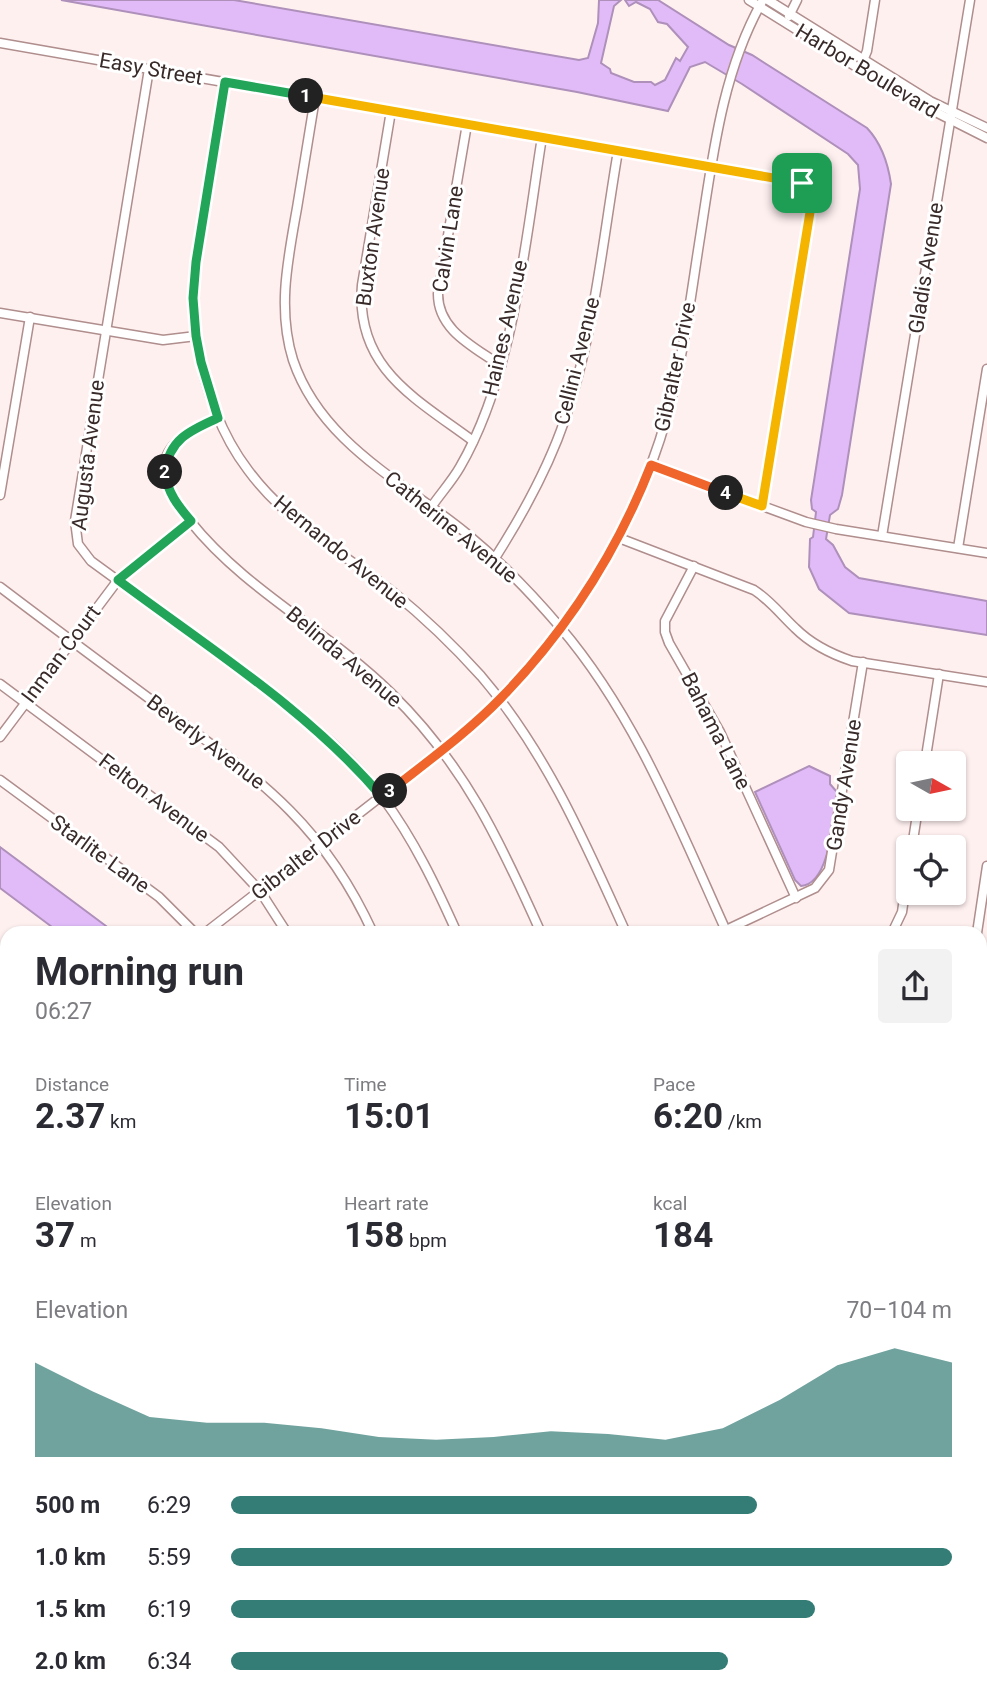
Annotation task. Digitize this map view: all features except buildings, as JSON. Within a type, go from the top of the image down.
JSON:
[{"type":"street","name":"Harbor Boulevard","points":[[749,0],[764,2],[861,69],[987,138]]},
{"type":"street","points":[[788,18],[797,0]]},
{"type":"street","points":[[861,69],[867,51],[875,0]]},
{"type":"street","name":"Gladis Avenue","points":[[882,536],[970,0]]},
{"type":"street","name":"Gibralter Drive","points":[[214,926],[442,750],[500,699],[561,628],[619,538],[651,465],[667,416],[682,354],[712,167],[731,78],[764,2]]},
{"type":"street","name":"Harbor Boulevard","points":[[788,18],[863,60],[951,117],[987,128]]},
{"type":"street","name":"Easy Street","points":[[0,43],[802,183],[810,190],[812,200],[762,506]]},
{"type":"street","name":"Augusta Avenue","points":[[149,69],[75,528],[78,544],[86,556],[309,722],[346,755],[382,797],[423,860],[454,926]]},
{"type":"street","name":"Hernando Avenue","points":[[225,82],[196,262],[193,298],[196,336],[204,377],[218,418],[247,469],[276,503],[417,613],[457,650],[500,699],[553,778],[623,926]]},
{"type":"street","name":"Catherine Avenue","points":[[315,98],[284,289],[285,322],[293,358],[309,395],[332,428],[359,453],[432,506],[495,558],[561,628],[607,691],[639,744],[725,926]]},
{"type":"street","name":"Buxton Avenue","points":[[391,111],[362,285],[364,327],[375,356],[393,380],[473,441]]},
{"type":"street","name":"Calvin Lane","points":[[467,124],[438,306],[442,318],[450,328],[501,366]]},
{"type":"street","name":"Haines Avenue","points":[[432,506],[459,468],[473,441],[501,366],[511,325],[542,137]]},
{"type":"street","name":"Cellini Avenue","points":[[495,558],[539,482],[574,389],[589,326],[618,150]]},
{"type":"street","points":[[0,313],[163,340],[196,336]]},
{"type":"street","points":[[0,495],[30,317]]},
{"type":"street","points":[[958,548],[987,369]]},
{"type":"street","name":"Belinda Avenue","points":[[218,418],[180,437],[166,460],[167,485],[215,550],[242,576],[378,680],[442,750],[491,824],[538,926]]},
{"type":"street","points":[[651,465],[806,522],[987,553]]},
{"type":"street","name":"Inman Court","points":[[0,737],[118,580],[191,521]]},
{"type":"street","points":[[619,538],[754,590],[772,603],[795,629],[813,643],[838,656],[987,682]]},
{"type":"street","name":"Bahama Lane","points":[[694,566],[665,621],[668,643],[720,732],[796,898]]},
{"type":"street","name":"Beverly Avenue","points":[[0,587],[255,777],[291,809],[321,844],[356,897],[370,926]]},
{"type":"street","name":"Gandy Avenue","points":[[737,926],[815,888],[823,880],[832,859],[863,662]]},
{"type":"street","points":[[927,751],[939,674]]},
{"type":"street","name":"Felton Avenue","points":[[0,684],[206,837],[235,862],[260,891],[282,926]]},
{"type":"street","name":"Starlite Lane","points":[[0,780],[159,897],[188,926]]},
{"type":"street","points":[[978,926],[987,866]]},
{"type":"street","points":[[895,926],[903,905]]},
{"type":"shaded area","points":[[61,0],[234,0],[579,60],[588,58],[598,23],[599,0],[621,0],[614,6],[601,63],[610,69],[611,73],[634,82],[651,82],[655,85],[665,80],[676,58],[680,61],[688,47],[667,24],[658,22],[650,9],[636,2],[629,6],[625,0],[658,0],[729,45],[752,55],[867,128],[884,154],[891,184],[842,495],[838,509],[830,515],[826,539],[833,545],[845,567],[859,578],[987,601],[987,635],[849,613],[819,589],[809,567],[810,539],[813,537],[816,512],[812,509],[811,500],[860,189],[858,165],[848,154],[705,62],[690,67],[668,111],[577,92]]},
{"type":"shaded area","points":[[809,766],[830,776],[830,784],[837,792],[825,861],[819,874],[811,882],[801,886],[795,880],[755,792]]},
{"type":"shaded area","points":[[0,847],[107,926],[51,926],[0,888]]},
{"type":"route","points":[[225,82],[802,183],[810,190],[812,200],[762,506],[651,465],[619,538],[579,603],[546,648],[500,699],[442,750],[382,797],[346,755],[309,722],[118,580],[191,521],[179,507],[167,485],[166,460],[180,437],[218,418],[201,362],[193,298],[196,262],[225,82]]}]
